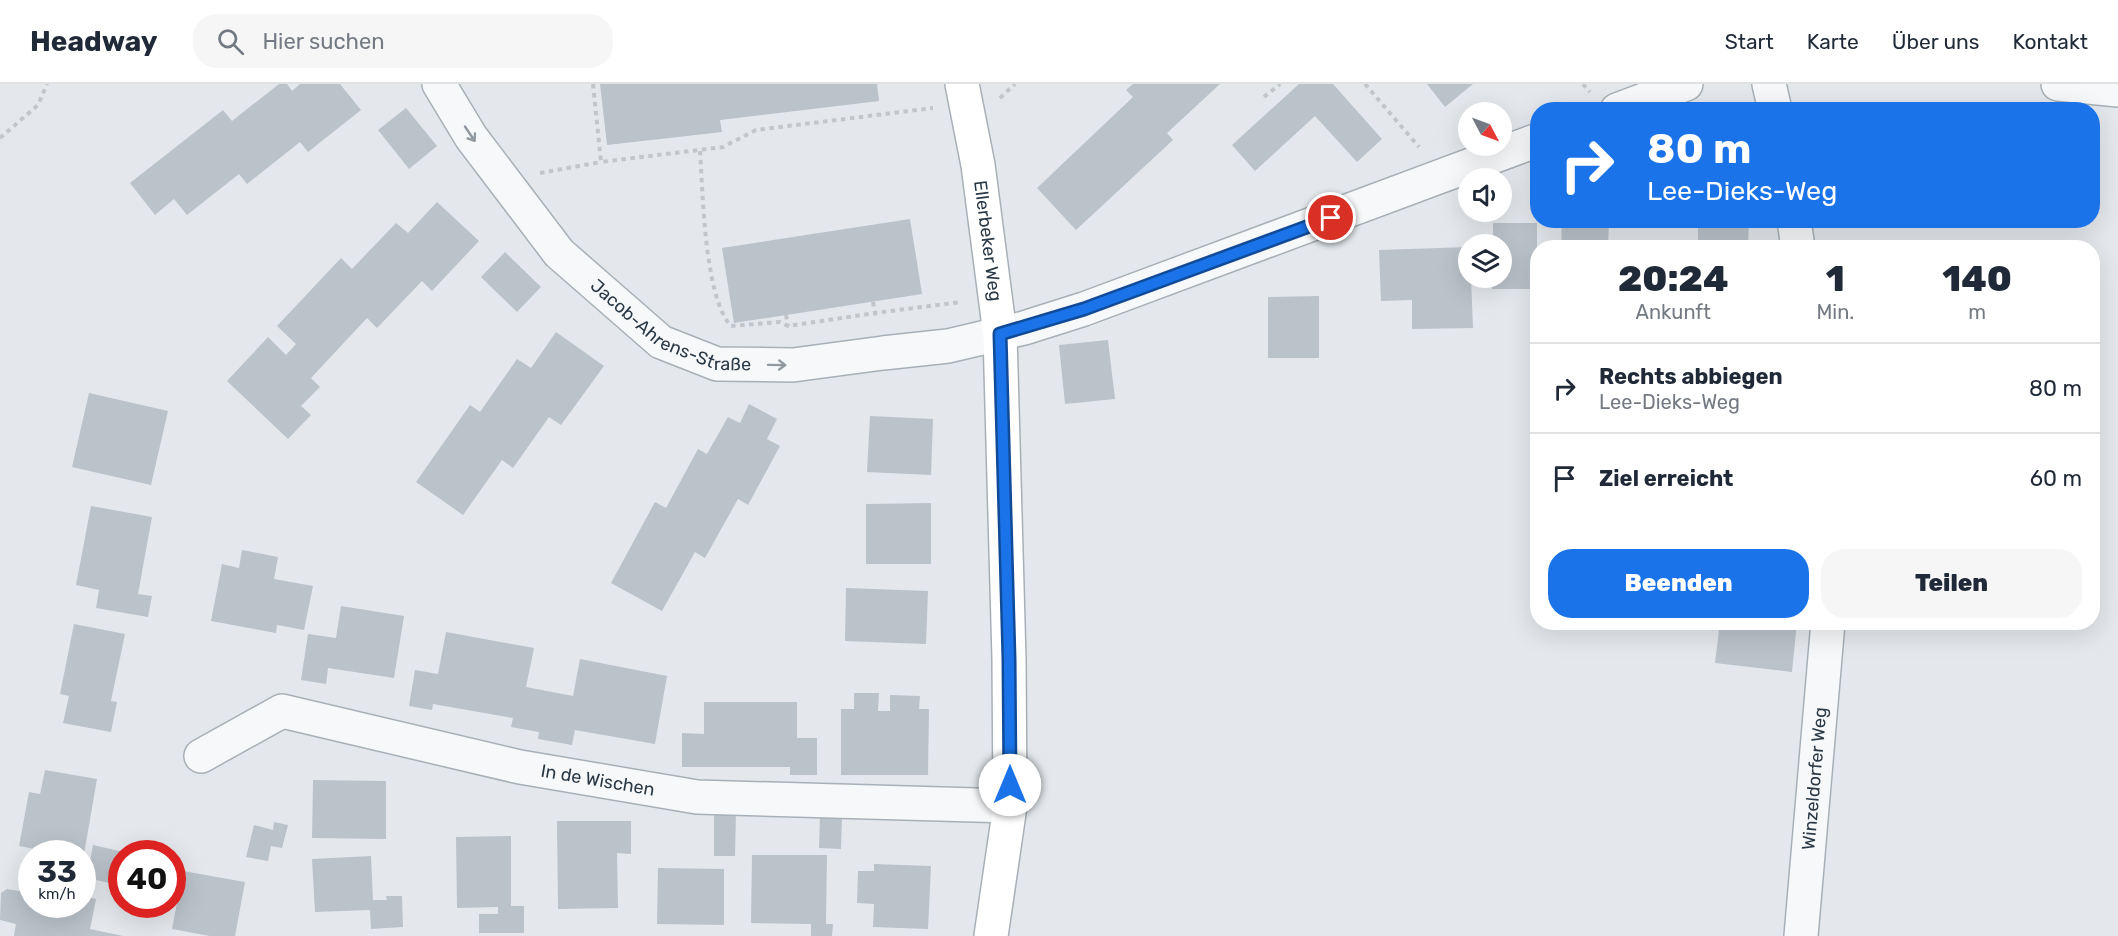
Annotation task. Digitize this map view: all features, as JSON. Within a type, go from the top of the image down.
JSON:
[{"type":"street","name":"Jacob-Ahrens-Straße","points":[[439,84],[471,137],[559,253],[661,342],[717,364],[793,365],[948,346],[1000,334],[1084,309],[1530,143]]},
{"type":"street","points":[[1638,102],[1686,84]]},
{"type":"street","points":[[1769,84],[1773,102]]},
{"type":"street","points":[[2058,84],[2118,90]]},
{"type":"street","name":"Ellerbeker Weg","points":[[952,96],[978,165],[1000,334],[1009,659],[1010,806],[991,936]]},
{"type":"street","name":"Winzeldorfer Weg","points":[[1801,936],[1827,630]]},
{"type":"street","name":"In de Wischen","points":[[201,756],[282,711],[520,766],[696,797],[1010,806]]},
{"type":"path","points":[[0,138],[38,105],[47,84]]},
{"type":"path","points":[[593,84],[602,162]]},
{"type":"path","points":[[999,99],[1015,84]]},
{"type":"path","points":[[1264,97],[1280,84]]},
{"type":"path","points":[[1365,84],[1443,176]]},
{"type":"path","points":[[504,178],[602,162],[723,147],[756,130],[952,96]]},
{"type":"path","points":[[700,151],[709,267],[723,318],[731,326],[780,322],[788,326],[963,302]]},
{"type":"path","points":[[873,302],[883,353]]},
{"type":"building","points":[[279,84],[287,84],[292,91],[300,84],[340,84],[361,110],[308,152],[300,142],[247,184],[239,174],[187,215],[174,199],[155,215],[130,183],[223,110],[232,121]]},
{"type":"building","points":[[600,84],[877,84],[879,101],[720,120],[722,132],[607,145]]},
{"type":"building","points":[[1133,84],[1220,84],[1167,133],[1173,140],[1076,230],[1037,188],[1133,97],[1126,90]]},
{"type":"building","points":[[1299,84],[1333,84],[1382,139],[1357,162],[1315,116],[1255,171],[1232,145]]},
{"type":"building","points":[[1427,84],[1473,84],[1445,107]]},
{"type":"building","points":[[406,108],[437,146],[409,169],[378,130]]},
{"type":"building","points":[[437,202],[479,241],[432,291],[422,281],[377,328],[367,318],[311,378],[320,387],[301,406],[311,415],[288,439],[227,381],[268,337],[286,355],[296,344],[277,326],[341,258],[352,269],[396,223],[408,233]]},
{"type":"building","points":[[910,219],[922,294],[734,323],[722,248]]},
{"type":"building","points":[[1493,223],[1530,223],[1530,228],[1537,228],[1537,240],[1530,240],[1530,289],[1492,289],[1512,288],[1512,234],[1493,234]]},
{"type":"building","points":[[1562,228],[1609,228],[1608,240],[1561,240]]},
{"type":"building","points":[[1698,228],[1749,228],[1748,240],[1698,240]]},
{"type":"building","points":[[1458,247],[1458,288],[1471,288],[1473,328],[1412,329],[1412,300],[1381,301],[1379,250]]},
{"type":"building","points":[[505,252],[541,287],[517,312],[481,277]]},
{"type":"building","points":[[1319,296],[1319,358],[1268,358],[1268,297]]},
{"type":"building","points":[[556,332],[604,366],[561,425],[549,417],[513,468],[502,460],[463,515],[416,482],[470,405],[480,412],[517,359],[531,368]]},
{"type":"building","points":[[1108,340],[1115,399],[1065,404],[1059,345]]},
{"type":"building","points":[[89,393],[168,411],[151,485],[72,467]]},
{"type":"building","points":[[749,404],[777,419],[767,439],[780,446],[748,505],[738,499],[705,558],[695,552],[662,611],[611,583],[655,502],[666,508],[698,449],[707,454],[728,417],[740,423]]},
{"type":"building","points":[[870,416],[933,419],[931,475],[867,472]]},
{"type":"building","points":[[931,503],[931,564],[866,564],[866,504]]},
{"type":"building","points":[[91,506],[152,517],[138,594],[152,596],[148,617],[96,608],[99,590],[76,585]]},
{"type":"building","points":[[242,550],[278,557],[274,579],[313,586],[304,630],[277,625],[276,633],[211,621],[222,564],[239,568]]},
{"type":"building","points":[[846,588],[928,591],[926,644],[845,641]]},
{"type":"building","points":[[341,606],[404,616],[394,678],[328,668],[326,684],[301,680],[308,634],[336,638]]},
{"type":"building","points":[[74,624],[125,634],[111,701],[117,702],[111,732],[63,723],[69,696],[60,694]]},
{"type":"building","points":[[1719,630],[1796,630],[1792,672],[1715,663]]},
{"type":"building","points":[[446,632],[534,648],[526,687],[573,696],[580,659],[667,676],[655,744],[575,730],[572,745],[538,739],[539,732],[511,727],[513,718],[433,704],[432,710],[409,706],[415,670],[438,674]]},
{"type":"building","points":[[854,693],[879,693],[878,711],[890,711],[890,695],[920,696],[919,709],[929,709],[928,775],[841,775],[841,709],[854,709]]},
{"type":"building","points":[[704,702],[797,702],[797,738],[817,738],[817,775],[790,775],[790,767],[682,767],[682,733],[704,734]]},
{"type":"building","points":[[45,770],[97,779],[86,840],[20,840],[29,792],[40,794]]},
{"type":"building","points":[[313,780],[386,781],[386,839],[312,838]]},
{"type":"building","points":[[714,811],[736,812],[735,856],[714,856]]},
{"type":"building","points":[[820,815],[842,816],[841,849],[819,848]]},
{"type":"building","points":[[557,821],[631,821],[631,854],[617,853],[618,908],[558,909]]},
{"type":"building","points":[[274,822],[288,825],[282,848],[271,846],[268,861],[246,857],[254,825],[273,830]]},
{"type":"building","points":[[511,836],[511,906],[524,906],[524,933],[479,933],[479,914],[498,914],[498,907],[457,908],[456,837]]},
{"type":"building","points":[[96,846],[108,848],[108,883],[96,880]]},
{"type":"building","points":[[752,855],[827,855],[826,924],[833,924],[832,936],[811,936],[811,924],[751,923]]},
{"type":"building","points":[[371,856],[373,900],[387,900],[386,896],[402,896],[403,927],[371,929],[370,910],[315,912],[312,859]]},
{"type":"building","points":[[874,864],[931,866],[928,929],[873,927],[874,904],[857,903],[858,871],[874,871]]},
{"type":"building","points":[[658,868],[724,869],[724,925],[657,924]]},
{"type":"building","points":[[186,872],[245,882],[235,936],[210,936],[172,929],[174,918],[186,918]]},
{"type":"building","points":[[7,889],[18,891],[18,918],[92,918],[90,929],[123,936],[14,936],[16,924],[0,920],[1,893]]},
{"type":"route","points":[[1010,785],[1000,334],[1084,309],[1331,218]]}]
